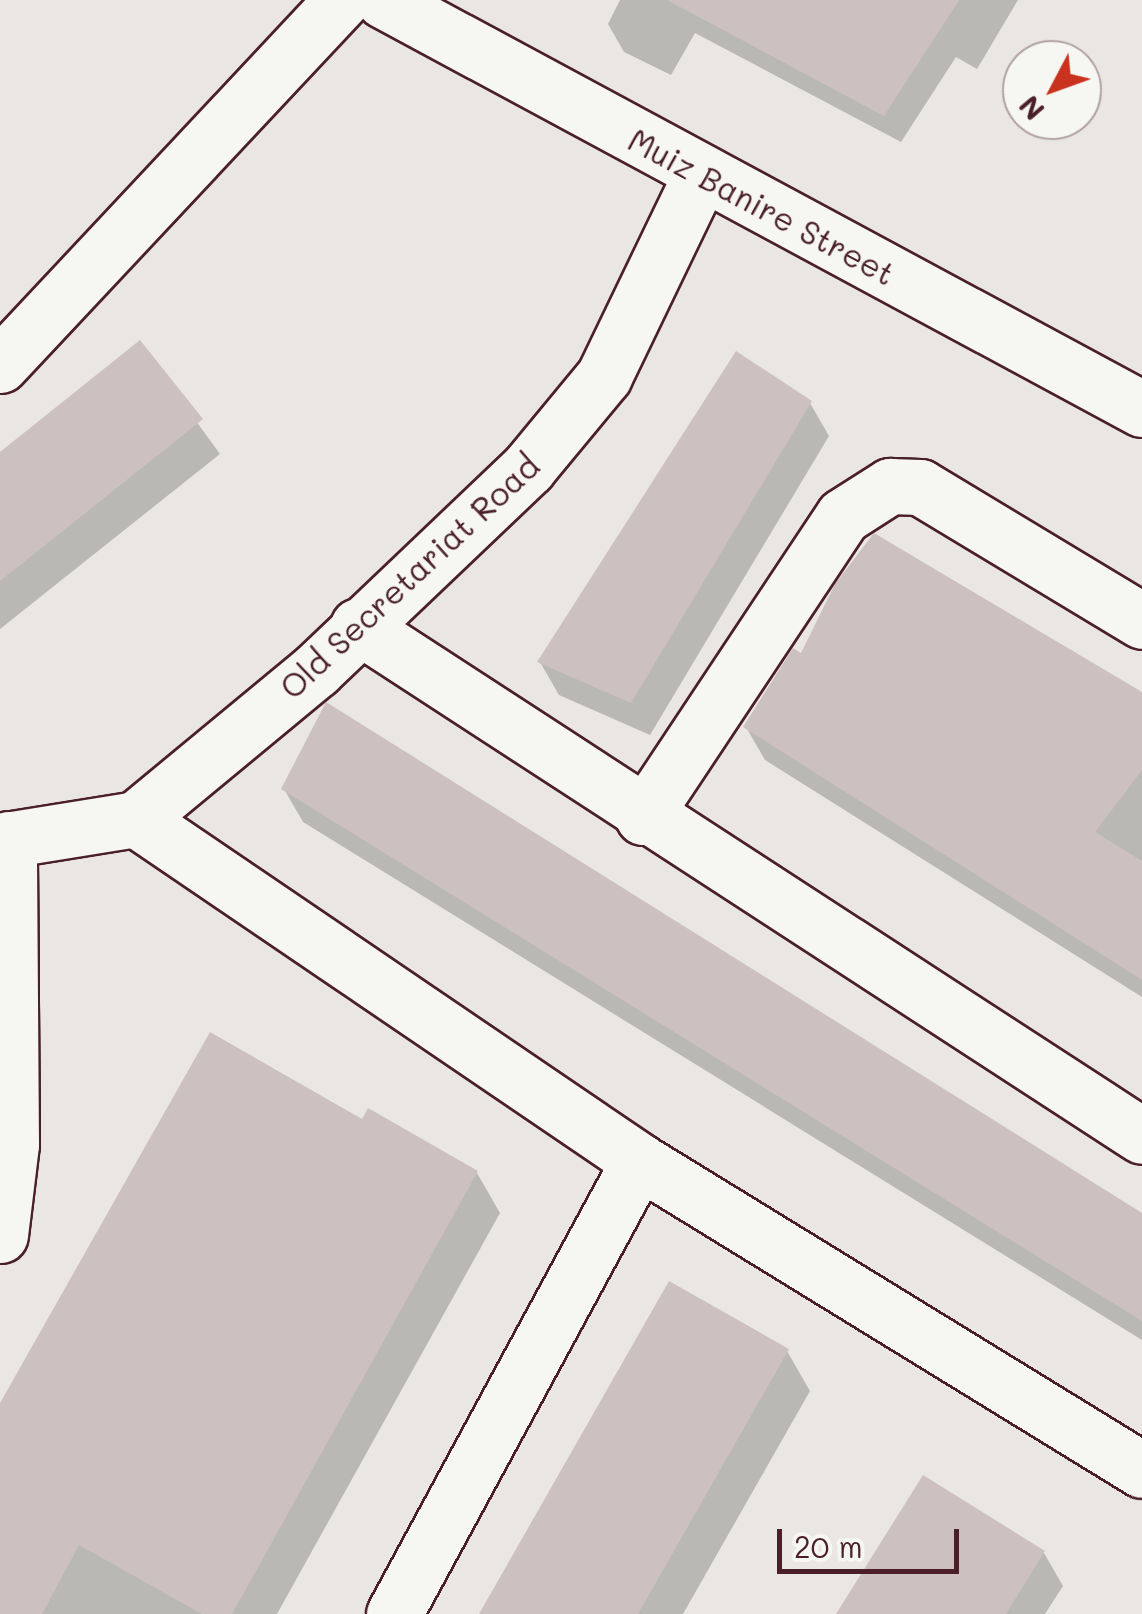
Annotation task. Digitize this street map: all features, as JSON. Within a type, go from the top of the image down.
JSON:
[{"type":"street","points":[[0,365],[342,0]]},
{"type":"street","name":"Muiz Banire Street","points":[[383,0],[1142,409]]},
{"type":"street","name":"Old Secretariat Road","points":[[136,819],[358,626],[528,468],[604,376],[701,174]]},
{"type":"street","points":[[643,817],[843,516],[890,486],[920,487],[1142,621]]},
{"type":"street","points":[[358,626],[643,817],[1142,1136]]},
{"type":"street","points":[[0,1234],[11,1144],[5,840],[136,819],[639,1160],[1142,1470]]},
{"type":"street","points":[[394,1614],[639,1160]]},
{"type":"shaded area","points":[[0,0],[1142,0],[1142,1614],[0,1614]]},
{"type":"building","points":[[667,0],[959,0],[884,116]]},
{"type":"building","points":[[140,340],[203,419],[0,581],[0,452]]},
{"type":"building","points":[[736,351],[812,401],[631,703],[537,662]]},
{"type":"building","points":[[874,533],[1142,692],[1142,770],[1095,832],[1142,861],[1142,980],[743,727],[793,648],[801,653],[835,584]]},
{"type":"building","points":[[326,702],[1142,1213],[1142,1321],[281,789]]},
{"type":"building","points":[[210,1032],[362,1119],[368,1108],[478,1171],[232,1614],[202,1614],[79,1545],[42,1614],[0,1614],[0,1403]]},
{"type":"building","points":[[669,1281],[789,1349],[638,1614],[479,1614]]},
{"type":"building","points":[[923,1475],[1045,1551],[1006,1614],[836,1614]]}]
